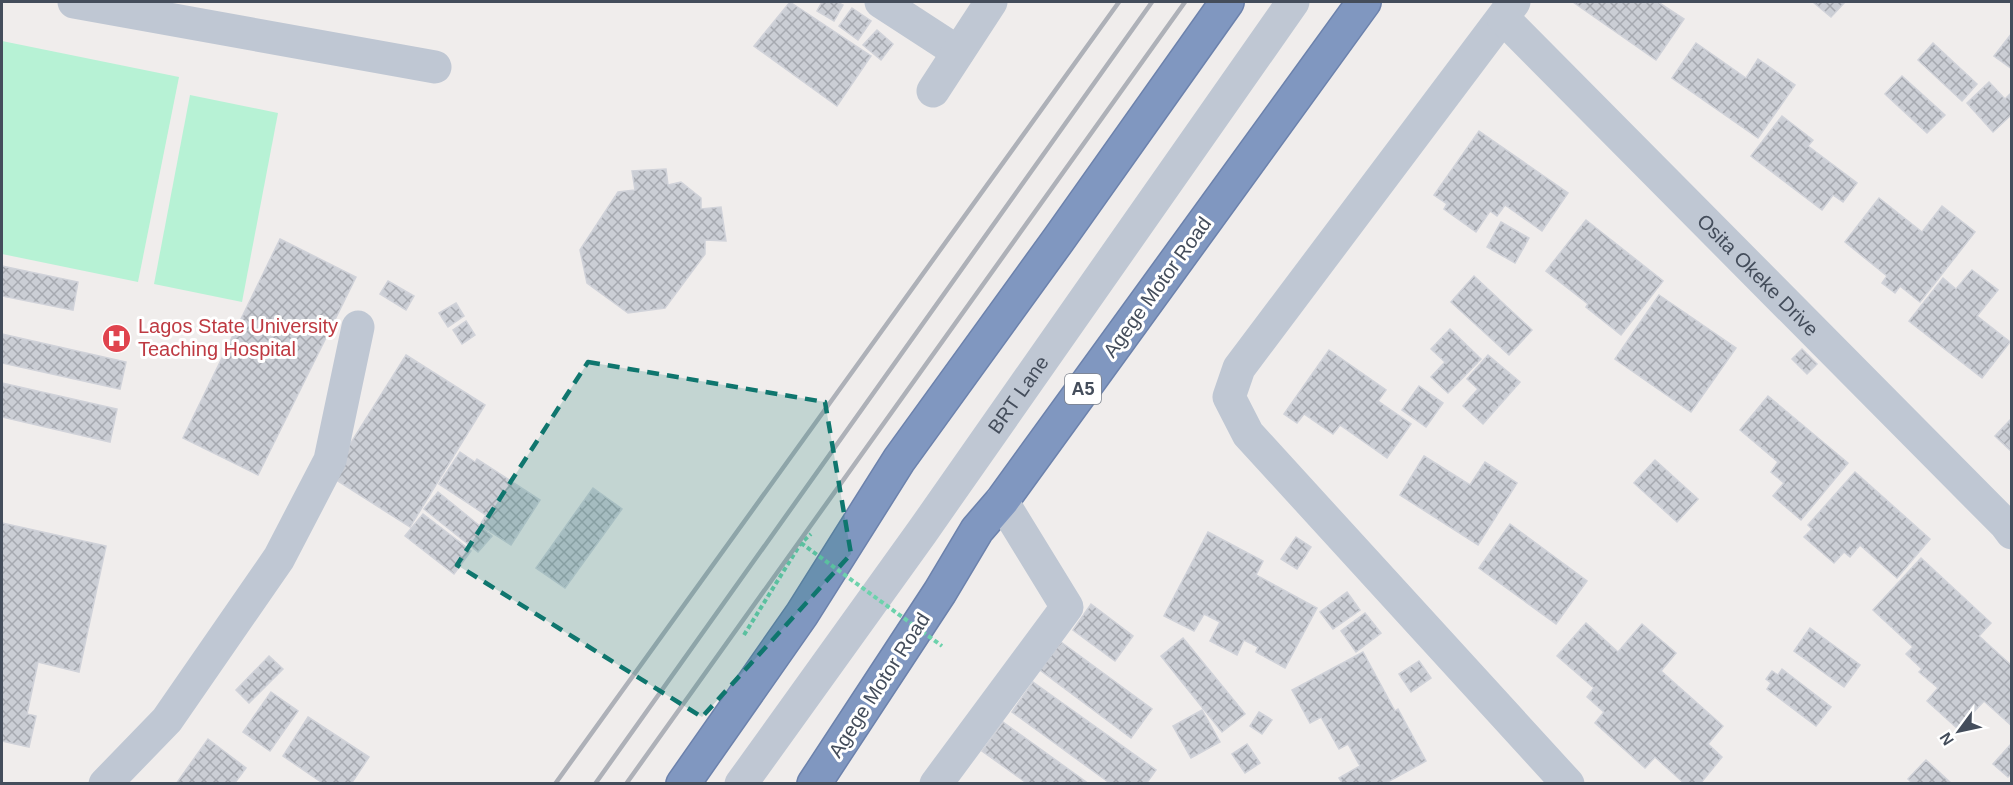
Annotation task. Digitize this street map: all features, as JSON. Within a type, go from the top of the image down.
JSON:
[{"type":"highway","points":[[683,783],[802,614],[899,460],[1227,2]]},
{"type":"highway","name":"Agege Motor Road","points":[[814,783],[940,592],[977,530],[1002,501],[1364,2]]},
{"type":"street","points":[[74,2],[435,67]]},
{"type":"street","points":[[881,2],[958,52]]},
{"type":"street","points":[[933,91],[992,2]]},
{"type":"street","name":"BRT Lane","points":[[741,783],[922,532],[1293,2]]},
{"type":"street","points":[[1508,10],[1239,368],[1229,397],[1248,434],[1568,783]]},
{"type":"street","name":"Osita Okeke Drive","points":[[1508,10],[2012,533]]},
{"type":"street","points":[[105,783],[167,720],[279,558],[330,460],[358,327]]},
{"type":"street","points":[[936,783],[1068,607],[1002,501]]},
{"type":"path","points":[[801,543],[942,646]]},
{"type":"highlighted area","points":[[588,362],[825,402],[851,554],[702,717],[457,565]]},
{"type":"green space","points":[[2,41],[179,77],[138,282],[2,254]]},
{"type":"green space","points":[[190,95],[278,113],[242,302],[154,284]]},
{"type":"building","points":[[790,2],[871,56],[837,106],[754,46]]},
{"type":"building","points":[[822,2],[837,2],[843,5],[834,21],[817,11]]},
{"type":"building","points":[[1573,2],[1658,2],[1684,19],[1656,60]]},
{"type":"building","points":[[1813,2],[1845,2],[1831,17]]},
{"type":"building","points":[[852,8],[871,21],[858,40],[839,26]]},
{"type":"building","points":[[877,30],[893,44],[881,60],[863,45]]},
{"type":"building","points":[[2012,33],[2012,69],[1994,56]]},
{"type":"building","points":[[1696,43],[1746,78],[1758,59],[1795,85],[1758,138],[1672,78]]},
{"type":"building","points":[[1933,43],[1977,84],[1962,101],[1918,60]]},
{"type":"building","points":[[1902,76],[1945,115],[1927,133],[1885,94]]},
{"type":"building","points":[[1989,82],[2005,99],[2012,92],[2012,114],[1993,132],[1967,103]]},
{"type":"building","points":[[1782,116],[1813,140],[1808,146],[1857,183],[1843,202],[1833,195],[1822,210],[1751,156]]},
{"type":"building","points":[[1479,131],[1568,193],[1542,231],[1505,205],[1497,216],[1490,211],[1476,232],[1444,209],[1447,204],[1434,195]]},
{"type":"building","points":[[666,169],[668,185],[681,182],[701,198],[701,209],[721,207],[726,241],[705,240],[705,254],[665,308],[628,313],[587,283],[580,250],[618,192],[635,190],[632,171]]},
{"type":"building","points":[[1879,198],[1922,232],[1942,206],[1975,232],[1920,302],[1900,286],[1895,293],[1882,283],[1887,276],[1845,242]]},
{"type":"building","points":[[1586,220],[1663,281],[1621,335],[1586,307],[1588,304],[1546,271]]},
{"type":"building","points":[[1501,222],[1529,238],[1515,263],[1487,247]]},
{"type":"building","points":[[280,239],[356,277],[258,475],[183,438]]},
{"type":"building","points":[[2,266],[78,282],[73,310],[2,296]]},
{"type":"building","points":[[1972,270],[1998,290],[1977,316],[2010,342],[1982,378],[1909,321],[1943,278],[1956,289]]},
{"type":"building","points":[[1474,276],[1532,330],[1509,355],[1451,302]]},
{"type":"building","points":[[388,281],[414,296],[406,310],[380,294]]},
{"type":"building","points":[[1659,295],[1736,348],[1691,412],[1615,359]]},
{"type":"building","points":[[456,303],[464,316],[448,327],[439,313]]},
{"type":"building","points":[[466,321],[475,335],[462,344],[453,330]]},
{"type":"building","points":[[1450,329],[1481,359],[1448,393],[1431,377],[1445,362],[1431,349]]},
{"type":"building","points":[[2,334],[126,362],[120,389],[2,363]]},
{"type":"building","points":[[1802,349],[1817,364],[1807,374],[1792,359]]},
{"type":"building","points":[[1329,350],[1386,390],[1378,401],[1411,424],[1387,458],[1340,425],[1333,434],[1304,414],[1297,423],[1284,414]]},
{"type":"building","points":[[406,355],[485,405],[410,527],[330,476]]},
{"type":"building","points":[[1488,355],[1520,382],[1483,424],[1463,406],[1478,389],[1467,379]]},
{"type":"building","points":[[2,383],[117,409],[110,442],[2,417]]},
{"type":"building","points":[[1419,386],[1443,403],[1426,427],[1402,410]]},
{"type":"building","points":[[1768,396],[1848,463],[1801,520],[1773,496],[1784,483],[1771,472],[1778,462],[1740,430]]},
{"type":"building","points":[[2012,418],[2012,452],[1995,436]]},
{"type":"building","points":[[460,452],[475,462],[477,459],[540,500],[511,545],[480,525],[486,515],[439,484]]},
{"type":"building","points":[[1424,456],[1470,485],[1485,462],[1517,483],[1478,545],[1400,495]]},
{"type":"building","points":[[1655,460],[1698,499],[1677,522],[1634,483]]},
{"type":"building","points":[[1855,472],[1930,539],[1897,578],[1860,545],[1850,557],[1844,552],[1834,563],[1804,537],[1812,529],[1808,525]]},
{"type":"building","points":[[593,488],[622,509],[565,588],[536,568]]},
{"type":"building","points":[[438,492],[492,536],[478,552],[424,509]]},
{"type":"building","points":[[423,514],[471,551],[454,574],[405,536]]},
{"type":"building","points":[[2,523],[106,546],[79,672],[38,662],[27,714],[36,716],[29,747],[2,741]]},
{"type":"building","points":[[1510,524],[1587,581],[1556,624],[1479,568]]},
{"type":"building","points":[[1208,532],[1263,561],[1256,575],[1317,608],[1285,668],[1256,652],[1258,647],[1244,640],[1237,655],[1210,641],[1220,622],[1204,614],[1194,631],[1164,616]]},
{"type":"building","points":[[1296,537],[1311,547],[1297,569],[1281,559]]},
{"type":"building","points":[[1921,558],[1991,623],[1979,636],[2012,666],[2012,726],[1984,701],[1958,729],[1927,701],[1938,688],[1919,672],[1922,669],[1906,654],[1913,647],[1873,610]]},
{"type":"building","points":[[1347,592],[1360,610],[1333,629],[1320,612]]},
{"type":"building","points":[[1091,604],[1133,636],[1115,661],[1073,630]]},
{"type":"building","points":[[1365,613],[1381,633],[1356,652],[1341,631]]},
{"type":"building","points":[[1586,623],[1618,652],[1642,624],[1676,653],[1661,671],[1723,726],[1708,744],[1722,757],[1700,784],[1685,784],[1655,757],[1645,768],[1595,723],[1604,712],[1587,697],[1594,688],[1557,656]]},
{"type":"building","points":[[1810,628],[1860,665],[1844,687],[1794,651]]},
{"type":"building","points":[[1183,638],[1245,714],[1222,732],[1161,656]]},
{"type":"building","points":[[1061,642],[1152,709],[1131,738],[1040,670]]},
{"type":"building","points":[[1363,652],[1395,711],[1398,709],[1426,761],[1384,784],[1343,784],[1339,778],[1360,766],[1348,744],[1339,749],[1321,717],[1310,723],[1292,690]]},
{"type":"building","points":[[269,656],[283,669],[249,703],[236,690]]},
{"type":"building","points":[[1419,661],[1431,678],[1411,692],[1399,674]]},
{"type":"building","points":[[1782,669],[1831,707],[1816,726],[1767,689],[1771,683],[1766,679],[1772,671],[1778,675]]},
{"type":"building","points":[[1033,682],[1156,770],[1146,784],[1111,784],[1012,712]]},
{"type":"building","points":[[271,692],[298,711],[270,751],[243,732]]},
{"type":"building","points":[[1202,710],[1220,742],[1191,758],[1173,726]]},
{"type":"building","points":[[1259,712],[1272,720],[1262,734],[1250,726]]},
{"type":"building","points":[[308,717],[369,757],[351,784],[324,784],[283,756]]},
{"type":"building","points":[[1003,722],[1089,784],[1028,784],[982,751]]},
{"type":"building","points":[[208,739],[246,768],[234,784],[176,784]]},
{"type":"building","points":[[2012,743],[2012,773],[2008,777],[1993,764]]},
{"type":"building","points":[[1247,744],[1260,763],[1245,773],[1232,754]]},
{"type":"building","points":[[1926,760],[1952,784],[1913,784],[1908,779]]},
{"type":"railway","points":[[555,784],[1119,2]]},
{"type":"railway","points":[[595,784],[1152,2]]},
{"type":"railway","points":[[626,784],[1185,2]]},
{"type":"place","name":"Lagos State University Teaching Hospital","points":[[117,338]]}]
